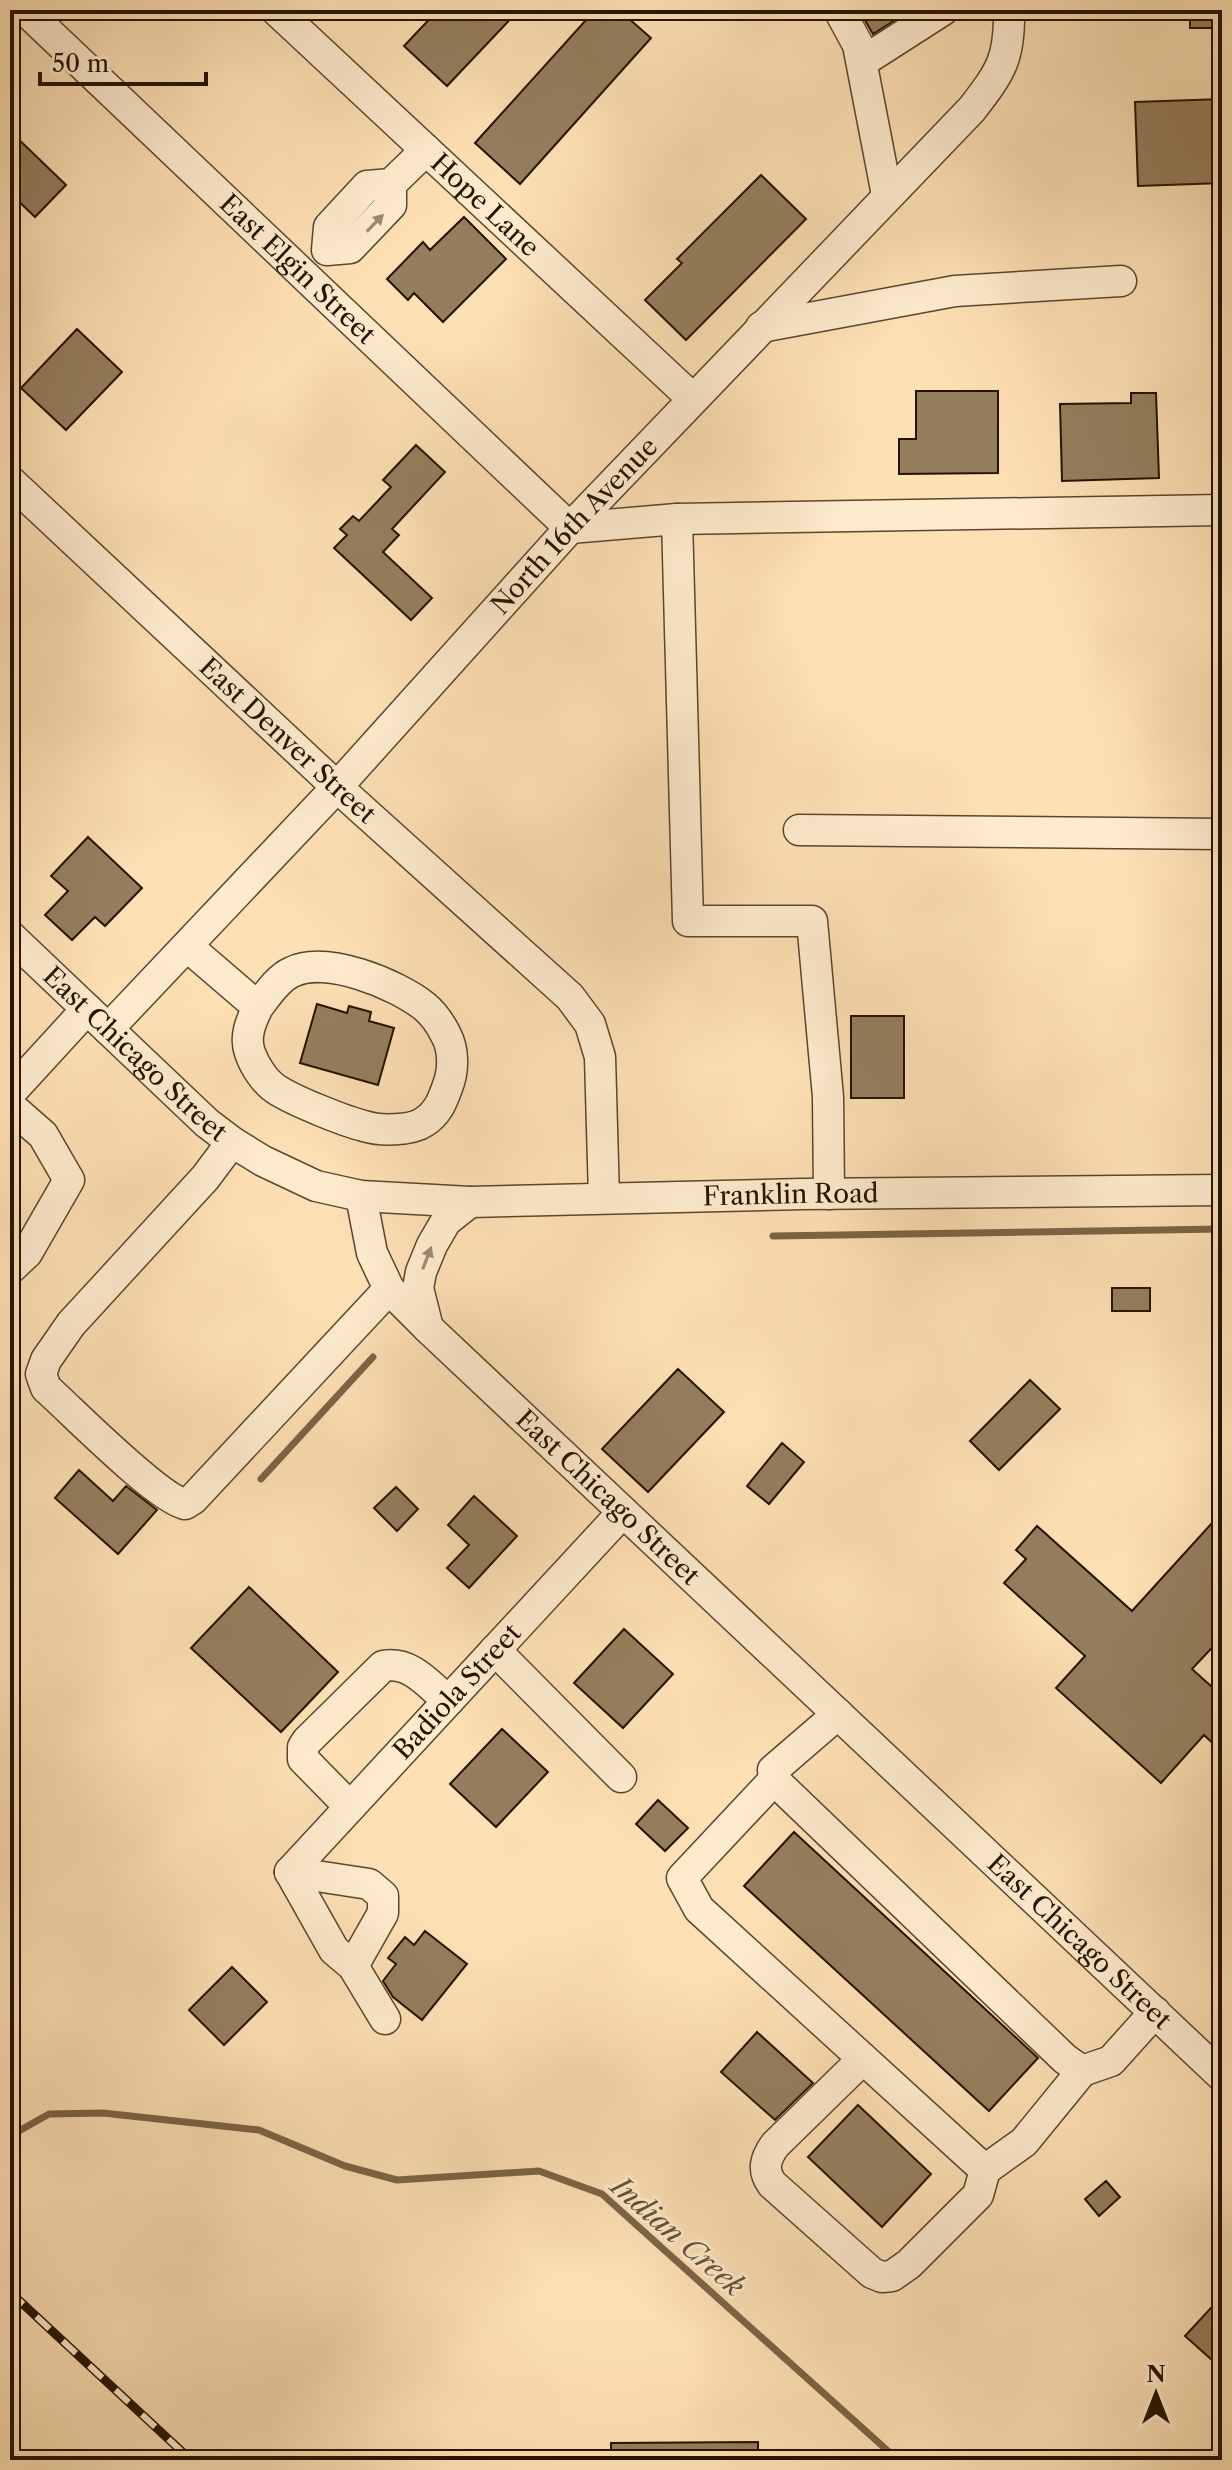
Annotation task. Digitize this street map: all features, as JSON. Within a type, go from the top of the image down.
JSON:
[{"type":"street","name":"East Elgin Street","points":[[25,10],[570,528]]},
{"type":"street","name":"Hope Lane","points":[[276,10],[693,399]]},
{"type":"street","points":[[839,10],[858,45],[887,195]]},
{"type":"street","points":[[862,62],[943,10]]},
{"type":"street","name":"North 16th Avenue","points":[[10,1093],[187,946],[337,787],[570,528],[972,109],[1001,70],[1010,39],[1009,10]]},
{"type":"street","points":[[302,275],[327,250],[329,227],[367,186],[391,184],[426,150]]},
{"type":"street","points":[[761,327],[955,291],[1121,281]]},
{"type":"street","name":"East Denver Street","points":[[10,482],[337,787],[570,997],[590,1024],[600,1057],[604,1198]]},
{"type":"street","points":[[570,528],[677,519],[1222,510]]},
{"type":"street","points":[[677,519],[688,921],[812,921],[828,1097],[829,1194]]},
{"type":"street","points":[[799,830],[1222,834]]},
{"type":"street","name":"East Chicago Street","points":[[10,936],[207,1123],[232,1142],[316,1186],[361,1196],[372,1253],[389,1289],[1222,2076]]},
{"type":"street","points":[[187,946],[258,1007]]},
{"type":"street","points":[[314,967],[340,968],[380,982],[421,1004],[438,1019],[449,1040],[451,1080],[438,1110],[422,1124],[404,1128],[367,1127],[278,1091],[262,1075],[249,1051],[248,1028],[258,1007],[274,987],[292,972],[314,967]]},
{"type":"street","points":[[10,1106],[43,1135],[69,1180],[27,1253],[10,1269]]},
{"type":"street","points":[[232,1142],[205,1178],[55,1346],[41,1374],[46,1388],[143,1477],[176,1502],[185,1504],[389,1289]]},
{"type":"street","name":"Franklin Road","points":[[361,1196],[470,1202],[1222,1190]]},
{"type":"street","points":[[428,1328],[418,1288],[421,1272],[446,1221],[470,1202]]},
{"type":"street","name":"Badiola Street","points":[[290,1872],[623,1512]]},
{"type":"street","points":[[495,1650],[621,1777]]},
{"type":"street","points":[[350,1807],[303,1759],[303,1747],[307,1741],[383,1666],[397,1663],[406,1666],[448,1701]]},
{"type":"street","points":[[838,1714],[773,1770],[774,1780],[1065,2059],[1082,2071]]},
{"type":"street","points":[[774,1780],[682,1878],[699,1909],[985,2170]]},
{"type":"street","points":[[290,1872],[334,1950],[353,1966],[385,2019]]},
{"type":"street","points":[[290,1872],[369,1884],[383,1896],[383,1913],[353,1966]]},
{"type":"street","points":[[863,2059],[775,2145],[767,2156],[766,2175],[772,2184],[872,2273],[882,2277],[892,2276],[909,2264],[978,2195],[985,2170],[1024,2142],[1082,2071],[1111,2061],[1155,2012]]},
{"type":"building","points":[[438,10],[519,10],[447,86],[404,46]]},
{"type":"building","points":[[595,10],[619,10],[651,38],[520,184],[475,143]]},
{"type":"building","points":[[859,10],[891,10],[898,18],[873,34]]},
{"type":"building","points":[[1190,10],[1222,10],[1222,28],[1190,28]]},
{"type":"building","points":[[1222,99],[1222,183],[1138,186],[1135,102]]},
{"type":"building","points":[[10,131],[66,185],[35,217],[10,193]]},
{"type":"building","points":[[761,175],[806,219],[686,340],[645,300],[682,263],[677,259]]},
{"type":"building","points":[[464,217],[506,259],[443,322],[414,293],[408,300],[387,279],[423,242],[430,250]]},
{"type":"building","points":[[77,329],[122,372],[66,430],[21,388]]},
{"type":"building","points":[[916,391],[998,391],[998,473],[899,474],[899,439],[916,439]]},
{"type":"building","points":[[1131,393],[1156,393],[1159,478],[1062,481],[1060,404],[1131,403]]},
{"type":"building","points":[[416,445],[445,472],[392,529],[399,535],[383,552],[432,598],[411,620],[334,548],[347,535],[340,529],[353,516],[359,521],[391,487],[383,480]]},
{"type":"building","points":[[88,837],[142,888],[105,926],[95,917],[72,940],[45,915],[68,891],[51,876]]},
{"type":"building","points":[[317,1004],[347,1013],[349,1006],[371,1012],[369,1021],[394,1028],[378,1085],[300,1063]]},
{"type":"building","points":[[851,1016],[904,1016],[904,1098],[851,1098]]},
{"type":"building","points":[[1112,1288],[1150,1288],[1150,1311],[1112,1311]]},
{"type":"building","points":[[678,1369],[724,1412],[648,1492],[602,1449]]},
{"type":"building","points":[[1030,1380],[1060,1409],[999,1470],[970,1441]]},
{"type":"building","points":[[782,1443],[804,1462],[769,1504],[747,1486]]},
{"type":"building","points":[[79,1470],[113,1501],[126,1486],[157,1510],[118,1554],[55,1498]]},
{"type":"building","points":[[396,1487],[418,1509],[397,1531],[374,1508]]},
{"type":"building","points":[[474,1496],[517,1536],[469,1588],[447,1568],[469,1545],[448,1525]]},
{"type":"building","points":[[1222,1512],[1222,1637],[1192,1669],[1222,1696],[1222,1752],[1204,1735],[1161,1783],[1056,1688],[1085,1656],[1004,1583],[1026,1559],[1016,1550],[1037,1526],[1132,1611]]},
{"type":"building","points":[[249,1587],[338,1672],[281,1732],[191,1648]]},
{"type":"building","points":[[624,1629],[673,1674],[623,1728],[574,1683]]},
{"type":"building","points":[[502,1729],[548,1772],[496,1827],[450,1784]]},
{"type":"building","points":[[658,1800],[688,1828],[665,1851],[636,1824]]},
{"type":"building","points":[[794,1832],[1038,2058],[989,2111],[744,1886]]},
{"type":"building","points":[[425,1931],[467,1964],[422,2020],[393,1997],[383,1981],[396,1964],[388,1958],[405,1937],[414,1945]]},
{"type":"building","points":[[232,1967],[267,2002],[224,2045],[189,2010]]},
{"type":"building","points":[[757,2032],[813,2083],[775,2120],[721,2072]]},
{"type":"building","points":[[858,2105],[931,2174],[882,2227],[808,2157]]},
{"type":"building","points":[[1106,2181],[1120,2197],[1099,2216],[1085,2199]]},
{"type":"building","points":[[1222,2296],[1222,2369],[1185,2336]]},
{"type":"building","points":[[758,2442],[758,2460],[611,2460],[611,2443]]},
{"type":"waterway","points":[[773,1236],[1222,1229]]},
{"type":"waterway","points":[[261,1479],[373,1357]]},
{"type":"waterway","name":"Indian Creek","points":[[10,2136],[49,2114],[103,2113],[259,2130],[345,2166],[397,2180],[539,2171],[602,2194],[898,2460]]},
{"type":"railway","points":[[10,2292],[191,2460]]}]
